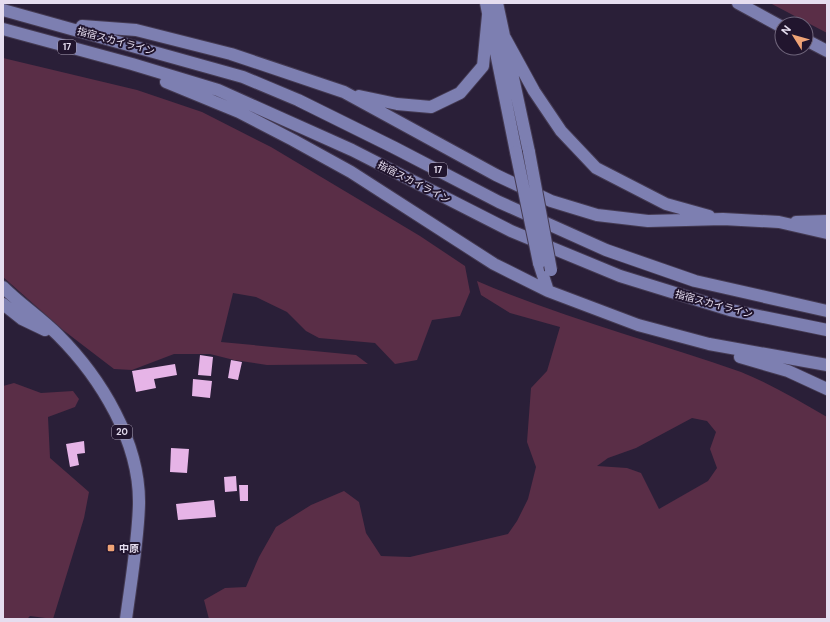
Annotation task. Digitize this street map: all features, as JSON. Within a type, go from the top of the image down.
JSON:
[{"type":"main road","points":[[486,3],[539,263],[548,291]]},
{"type":"main road","points":[[497,3],[529,152],[551,270],[548,291]]},
{"type":"main road","points":[[738,3],[774,23]]},
{"type":"main road","name":"指宿スカイライン","points":[[3,10],[243,77],[298,100],[499,202],[606,250],[696,281],[827,311]]},
{"type":"main road","points":[[344,92],[397,104],[431,107],[460,93],[482,66],[488,15]]},
{"type":"main road","name":"指宿スカイライン","points":[[50,23],[136,30],[231,54],[344,92],[496,175],[551,201],[598,215],[648,221],[723,219],[779,222],[827,233]]},
{"type":"main road","name":"指宿スカイライン","points":[[3,29],[132,64],[218,90],[352,150],[511,231],[620,276],[730,310],[827,330]]},
{"type":"main road","points":[[505,38],[534,90],[561,131],[596,168],[666,204],[723,219]]},
{"type":"main road","points":[[814,44],[827,51]]},
{"type":"main road","points":[[132,64],[146,74],[239,112],[294,140],[350,172],[494,264],[548,291],[638,325],[709,344],[827,365]]},
{"type":"main road","points":[[779,222],[827,221]]},
{"type":"main road","name":"20","points":[[3,287],[58,335],[99,383],[110,404],[132,456],[139,503],[126,619]]},
{"type":"main road","points":[[3,304],[22,319],[58,335]]},
{"type":"main road","points":[[709,344],[723,351],[788,371],[827,389]]},
{"type":"shaded area","points":[[770,3],[827,3],[827,33],[814,26],[814,16],[795,16]]},
{"type":"shaded area","points":[[3,58],[137,90],[202,112],[271,147],[420,236],[465,266],[470,292],[460,316],[432,320],[417,360],[395,364],[375,343],[319,338],[306,331],[287,312],[256,297],[233,293],[221,342],[356,355],[368,364],[267,365],[234,360],[210,354],[174,354],[132,370],[114,369],[63,330],[3,277]]},
{"type":"shaded area","points":[[477,281],[575,318],[741,372],[774,387],[827,417],[827,619],[209,619],[204,600],[225,588],[246,587],[259,557],[276,527],[311,505],[344,491],[359,502],[366,533],[381,556],[410,557],[508,534],[517,521],[528,499],[536,467],[527,442],[531,388],[547,371],[560,327],[510,313],[481,295]],"holes":[[[692,418],[707,421],[716,432],[710,449],[717,468],[708,481],[659,509],[641,473],[627,468],[597,466],[608,458],[636,448]]]},
{"type":"shaded area","points":[[14,383],[41,393],[73,391],[79,399],[75,407],[48,417],[50,458],[89,492],[84,518],[53,619],[30,616],[27,619],[3,619],[3,386]]},
{"type":"building","points":[[200,355],[213,357],[211,376],[198,375]]},
{"type":"building","points":[[231,360],[242,362],[238,380],[228,378]]},
{"type":"building","points":[[175,364],[177,375],[154,379],[156,388],[136,392],[132,371]]},
{"type":"building","points":[[193,379],[212,381],[210,398],[192,396]]},
{"type":"building","points":[[84,441],[85,453],[77,454],[79,465],[70,467],[66,444]]},
{"type":"building","points":[[171,448],[189,449],[187,473],[170,472]]},
{"type":"building","points":[[236,476],[237,491],[225,492],[224,477]]},
{"type":"building","points":[[239,485],[248,485],[248,501],[240,501]]},
{"type":"building","points":[[214,500],[216,517],[178,520],[176,504]]},
{"type":"place","name":"中原","points":[[111,548]]}]
